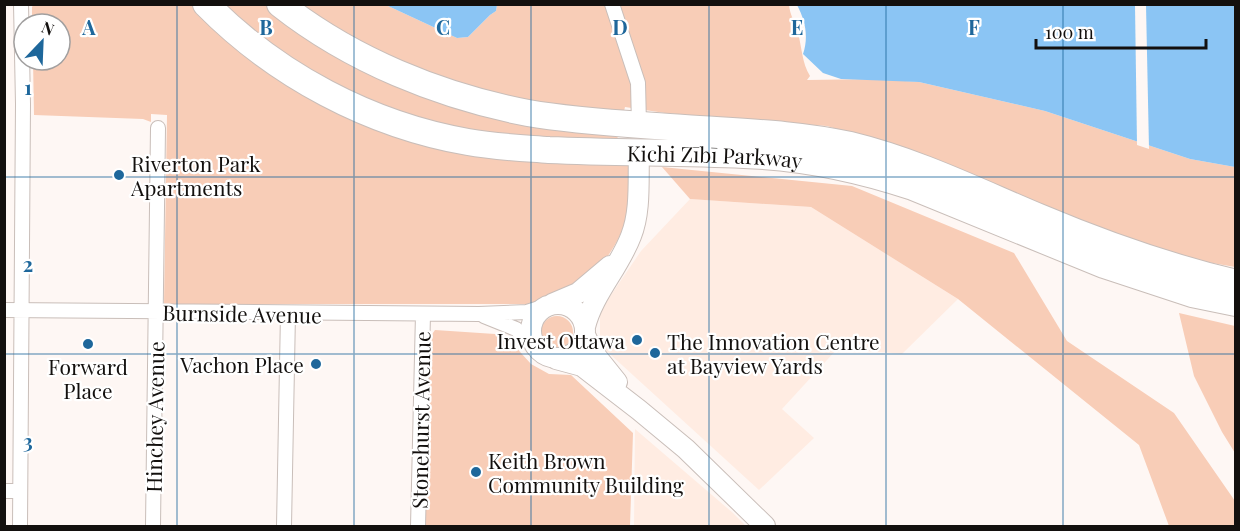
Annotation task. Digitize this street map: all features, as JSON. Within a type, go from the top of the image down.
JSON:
[{"type":"highway","name":"Kichi Zībī Parkway","points":[[206,4],[254,47],[321,90],[383,118],[448,138],[482,145],[787,158],[861,171],[1192,283],[1236,303]]},
{"type":"highway","name":"Kichi Zībī Parkway","points":[[280,4],[337,42],[367,58],[442,90],[530,113],[639,125],[794,136],[851,146],[923,168],[1106,255]]},
{"type":"highway","points":[[639,125],[639,153]]},
{"type":"highway","name":"Kichi Zībī Parkway","points":[[1192,283],[1236,283]]},
{"type":"street","points":[[20,526],[23,104],[21,4]]},
{"type":"street","points":[[612,4],[638,83],[639,125]]},
{"type":"street","name":"Hinchey Avenue","points":[[153,526],[158,128]]},
{"type":"street","points":[[556,359],[567,357],[578,351],[594,300],[606,284],[628,244],[636,219],[639,153]]},
{"type":"street","points":[[619,259],[578,293],[548,305],[534,318],[531,325],[531,338],[534,345],[543,354],[582,366],[639,410],[686,449],[765,526]]},
{"type":"street","points":[[548,305],[562,304],[575,309],[583,319],[585,331],[598,360],[639,410]]},
{"type":"street","name":"Burnside Avenue","points":[[4,310],[479,314],[520,313],[548,305]]},
{"type":"street","points":[[284,526],[288,313]]},
{"type":"street","name":"Stonehurst Avenue","points":[[418,526],[423,314]]},
{"type":"street","name":"Burnside Avenue","points":[[479,314],[516,329],[534,345]]},
{"type":"street","points":[[4,491],[20,491]]},
{"type":"shaded area","points":[[34,4],[191,5],[349,115],[629,162],[628,204],[623,228],[611,252],[584,283],[529,304],[164,304],[167,115],[151,114],[151,122],[143,119],[34,115],[33,72],[72,72],[72,12],[32,12]]},
{"type":"shaded area","points":[[218,5],[386,5],[457,38],[468,37],[496,11],[497,5],[789,5],[810,76],[807,80],[878,79],[919,82],[1045,111],[1190,159],[1235,167],[1235,267],[1201,261],[1126,240],[939,160],[827,126],[665,113],[625,107],[616,144],[471,134],[373,105],[286,61]]},
{"type":"shaded area","points":[[662,167],[852,186],[1014,253],[1067,341],[1174,413],[1235,501],[1235,526],[1169,526],[1139,445],[958,299],[811,207],[690,199]]},
{"type":"shaded area","points":[[690,199],[811,207],[958,299],[902,354],[838,348],[782,409],[814,438],[759,490],[600,345],[600,311],[641,251]]},
{"type":"shaded area","points":[[1179,313],[1235,326],[1235,453],[1194,376]]},
{"type":"shaded area","points":[[557,316],[568,321],[573,332],[568,343],[557,348],[546,343],[541,332],[546,321]]},
{"type":"shaded area","points":[[435,330],[495,334],[512,343],[531,364],[549,374],[571,375],[633,433],[630,526],[423,526],[428,340]]},
{"type":"shaded area","points":[[635,429],[733,513],[746,526],[634,526]]},
{"type":"water","points":[[386,5],[497,5],[496,11],[468,37],[457,38]]},
{"type":"water","points":[[797,5],[1235,5],[1235,167],[1190,159],[1045,111],[919,82],[841,79],[823,73],[803,54],[806,41],[805,28]]},
{"type":"pier","points":[[1135,5],[1146,5],[1149,149],[1137,145]]},
{"type":"place","name":"Riverton Park Apartments","points":[[119,175]]},
{"type":"place","name":"Invest Ottawa","points":[[637,340]]},
{"type":"place","name":"Forward Place","points":[[88,344]]},
{"type":"place","name":"The Innovation Centre at Bayview Yards","points":[[655,353]]},
{"type":"place","name":"Vachon Place","points":[[316,364]]},
{"type":"place","name":"Keith Brown Community Building","points":[[476,472]]}]
